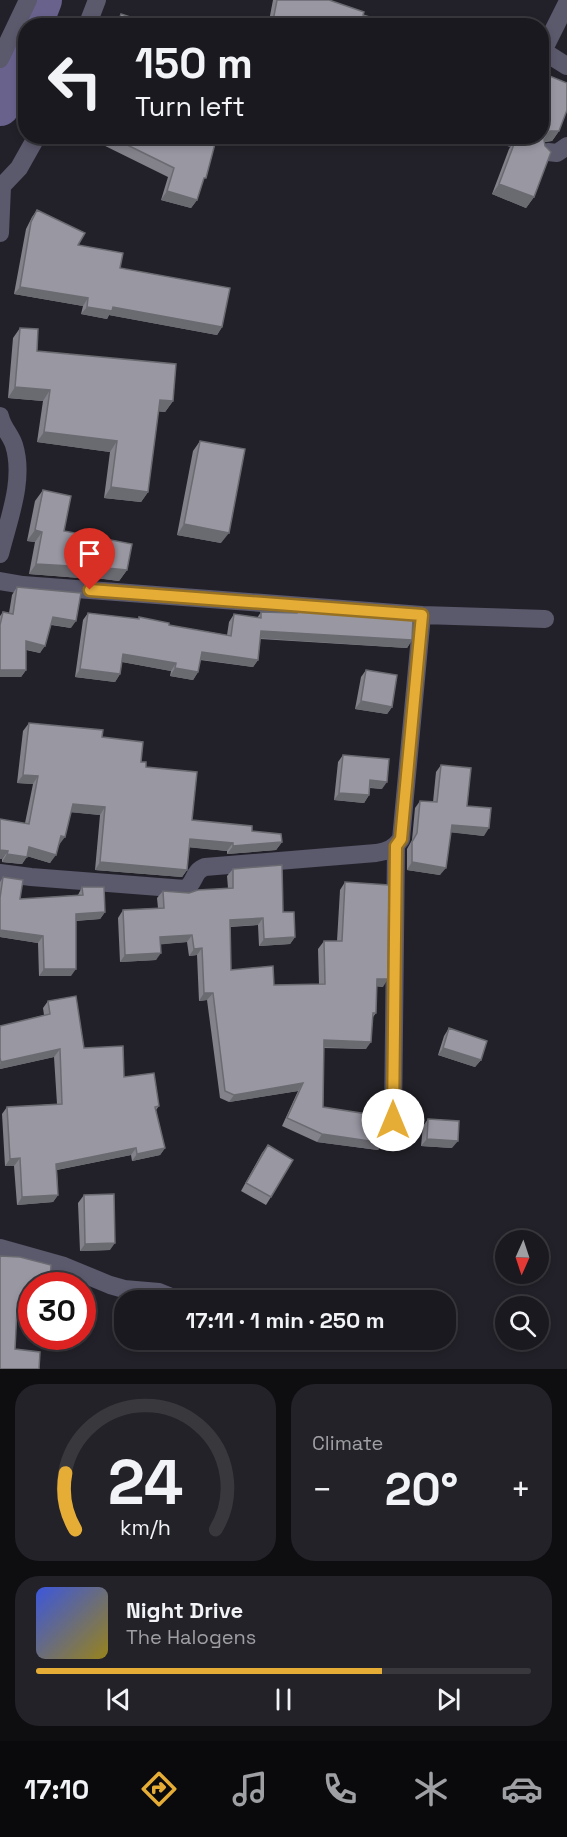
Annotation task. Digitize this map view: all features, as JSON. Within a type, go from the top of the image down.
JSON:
[{"type":"street","points":[[19,18],[28,0]]},
{"type":"street","points":[[90,18],[97,0]]},
{"type":"street","points":[[549,38],[567,3]]},
{"type":"street","points":[[0,59],[18,21]]},
{"type":"street","points":[[549,56],[567,66]]},
{"type":"street","points":[[0,234],[1,187],[19,168],[33,144]]},
{"type":"street","points":[[548,152],[557,153],[567,146]]},
{"type":"street","points":[[0,416],[14,445],[18,483],[0,554]]},
{"type":"street","points":[[0,581],[23,585],[422,615],[546,619]]},
{"type":"street","points":[[0,873],[184,889],[192,885],[197,872],[205,867],[386,852],[396,846],[401,839],[422,615]]},
{"type":"street","points":[[393,1120],[396,846]]},
{"type":"street","points":[[0,1248],[64,1266],[110,1285],[136,1290]]},
{"type":"building","points":[[277,0],[329,0],[364,12],[363,15],[373,18],[274,18]]},
{"type":"building","points":[[121,14],[133,18],[120,18]]},
{"type":"building","points":[[549,76],[567,83],[567,110],[559,131],[549,132]]},
{"type":"building","points":[[125,144],[215,144],[206,178],[204,178],[197,200],[167,191],[174,168]]},
{"type":"building","points":[[514,144],[545,144],[551,152],[534,197],[499,184]]},
{"type":"building","points":[[37,210],[85,233],[78,245],[123,253],[120,268],[230,288],[222,327],[113,307],[112,311],[87,307],[88,298],[20,287],[31,222]]},
{"type":"building","points":[[20,328],[38,329],[37,351],[176,364],[173,401],[160,400],[148,492],[111,487],[117,441],[44,432],[50,390],[15,387]]},
{"type":"building","points":[[200,441],[245,449],[229,533],[184,524]]},
{"type":"building","points":[[43,490],[71,496],[64,531],[132,544],[127,570],[36,564],[42,532],[35,530]]},
{"type":"building","points":[[17,587],[81,593],[76,621],[53,617],[45,646],[26,641],[26,670],[0,670],[0,625],[3,612],[13,614]]},
{"type":"building","points":[[297,611],[413,618],[412,640],[261,631],[258,660],[202,652],[198,672],[175,668],[176,663],[123,654],[120,674],[80,669],[88,613],[139,619],[139,617],[231,636],[234,614],[261,618],[261,612],[297,613]]},
{"type":"building","points":[[366,670],[397,675],[392,707],[361,701]]},
{"type":"building","points":[[29,723],[103,730],[102,737],[143,742],[141,762],[146,762],[146,767],[197,772],[192,820],[252,826],[252,831],[281,834],[282,842],[233,846],[233,843],[190,839],[187,870],[100,862],[105,807],[73,804],[65,837],[61,836],[56,855],[29,847],[27,857],[7,854],[8,851],[0,850],[0,819],[29,824],[38,776],[23,775]]},
{"type":"building","points":[[343,755],[389,759],[387,782],[370,780],[369,795],[339,793]]},
{"type":"building","points":[[441,765],[471,768],[467,806],[491,808],[489,828],[452,825],[446,868],[412,862],[412,842],[417,833],[420,801],[437,802]]},
{"type":"building","points":[[282,865],[283,912],[294,912],[295,937],[264,939],[263,918],[230,920],[231,970],[273,966],[274,985],[325,984],[324,941],[342,941],[345,882],[389,885],[388,979],[377,979],[376,1013],[373,1013],[371,1042],[324,1040],[323,1107],[386,1117],[383,1143],[322,1134],[287,1118],[303,1083],[234,1095],[225,1091],[213,993],[204,993],[202,948],[194,949],[192,935],[160,937],[161,953],[125,955],[123,910],[164,908],[163,891],[189,893],[198,890],[233,888],[233,869]]},
{"type":"building","points":[[3,877],[23,880],[20,899],[83,895],[82,887],[104,887],[105,912],[76,914],[76,969],[44,969],[43,936],[0,930],[0,898]]},
{"type":"building","points":[[76,996],[84,1048],[123,1046],[124,1077],[154,1073],[159,1106],[155,1107],[165,1148],[137,1154],[136,1148],[56,1164],[58,1195],[22,1197],[20,1158],[10,1159],[7,1107],[62,1104],[60,1049],[1,1062],[0,1026],[50,1014],[48,1001]]},
{"type":"building","points":[[449,1028],[487,1041],[481,1060],[443,1048]]},
{"type":"building","points":[[428,1119],[459,1121],[458,1141],[427,1139]]},
{"type":"building","points":[[268,1145],[293,1160],[271,1197],[246,1183]]},
{"type":"building","points":[[114,1194],[115,1243],[85,1244],[84,1195]]},
{"type":"building","points":[[0,1256],[20,1257],[51,1265],[51,1272],[18,1272],[15,1349],[40,1352],[39,1369],[0,1369]]},
{"type":"waterway","points":[[35,18],[42,0]]},
{"type":"waterway","points":[[0,106],[18,62]]},
{"type":"route","points":[[90,590],[422,615],[401,839],[396,846],[393,1120]]}]
